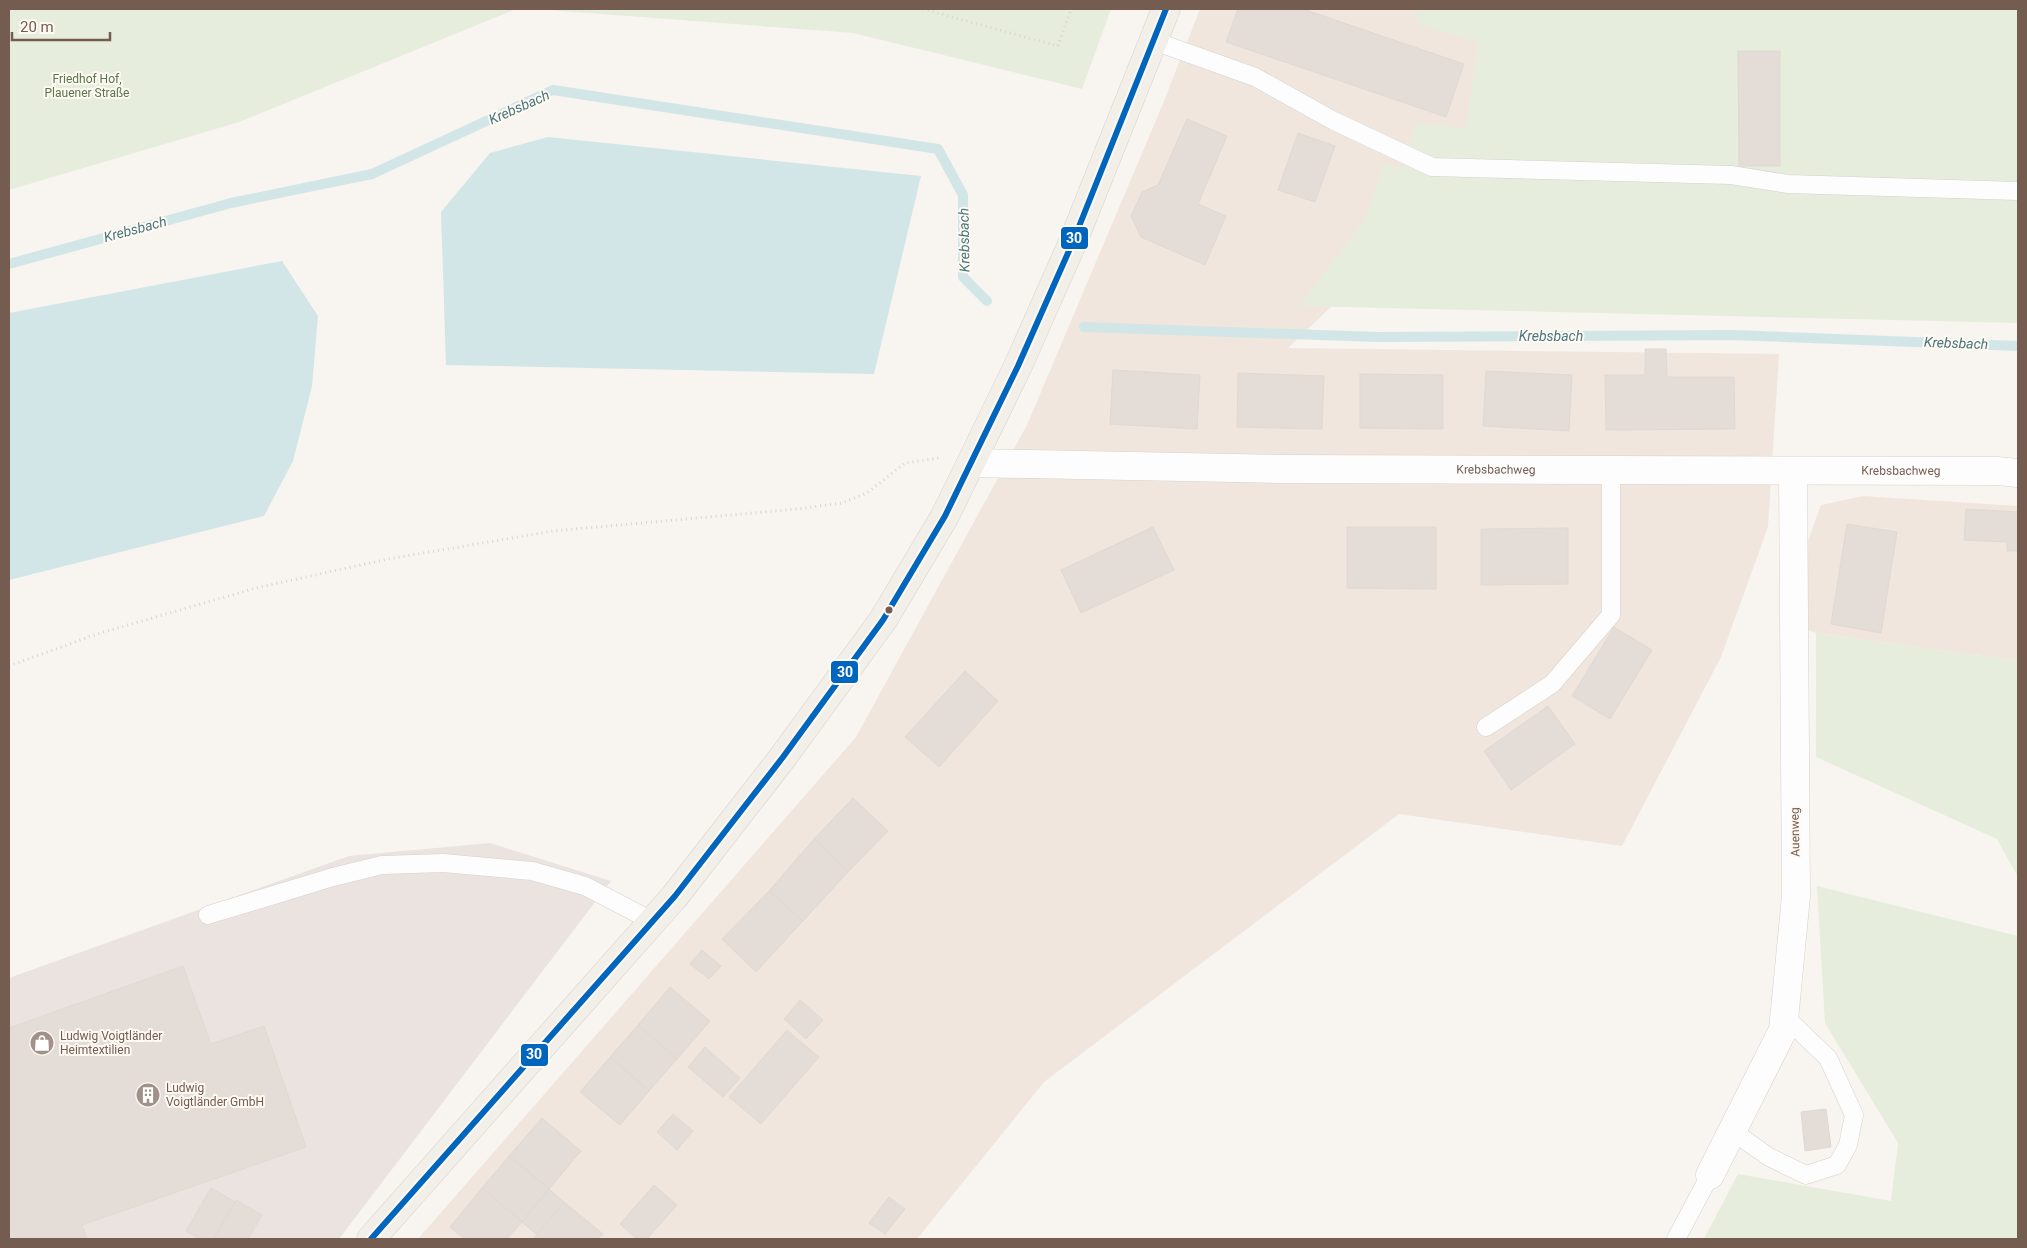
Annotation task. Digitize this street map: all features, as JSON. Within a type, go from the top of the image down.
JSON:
[{"type":"main road","points":[[371,1239],[675,896],[783,757],[883,620],[945,516],[1018,366],[1072,244],[1166,9]]},
{"type":"street","name":"Krebsbachweg","points":[[972,463],[1280,469],[1793,472],[1997,471],[2018,474]]},
{"type":"street","name":"Auenweg","points":[[1710,1175],[1783,1030],[1796,896],[1793,472]]},
{"type":"lane","points":[[1154,41],[1255,77],[1334,121],[1432,167],[1732,175],[1788,184],[2018,191]]},
{"type":"lane","points":[[1486,727],[1552,684],[1611,615],[1611,471]]},
{"type":"lane","points":[[208,915],[332,877],[382,865],[443,863],[532,871],[585,886],[652,921]]},
{"type":"lane","points":[[1732,1130],[1768,1157],[1806,1175],[1837,1166],[1848,1145],[1854,1115],[1828,1058],[1784,1016]]},
{"type":"lane","points":[[1676,1239],[1710,1175]]},
{"type":"path","points":[[923,9],[1058,46],[1071,9]]},
{"type":"path","points":[[9,666],[97,634],[256,588],[388,558],[553,530],[797,509],[842,503],[867,493],[905,463],[937,458],[972,463]]},
{"type":"shaded area","points":[[1200,9],[1501,9],[1499,23],[1444,199],[1288,348],[1779,354],[1768,527],[1721,657],[1622,846],[1399,814],[1044,1082],[917,1239],[418,1239],[856,737],[1027,425],[1162,106]]},
{"type":"shaded area","points":[[548,137],[921,176],[874,374],[446,365],[441,212],[490,153]]},
{"type":"shaded area","points":[[282,261],[318,316],[312,386],[293,461],[264,516],[9,580],[9,313]]},
{"type":"shaded area","points":[[1863,496],[2018,506],[2018,661],[1816,633],[1801,627],[1808,541],[1821,505]]},
{"type":"shaded area","points":[[490,843],[611,881],[339,1239],[9,1239],[9,978],[349,856]]},
{"type":"green space","name":"Friedhof Hof, Plauener Straße","points":[[9,9],[516,9],[239,122],[9,190]]},
{"type":"green space","points":[[535,9],[1111,9],[1082,89],[853,33]]},
{"type":"green space","points":[[1416,9],[2018,9],[2018,323],[1299,306],[1365,219],[1383,165],[1402,169],[1417,123],[1466,128],[1478,42],[1418,25]]},
{"type":"green space","points":[[1816,633],[2018,661],[2018,877],[1997,839],[1816,757]]},
{"type":"green space","points":[[1817,886],[2018,936],[2018,1239],[1704,1239],[1738,1174],[1891,1201],[1898,1143],[1825,1023]]},
{"type":"building","points":[[1238,9],[1303,9],[1464,64],[1446,117],[1226,42]]},
{"type":"building","points":[[1738,51],[1780,51],[1780,166],[1739,166]]},
{"type":"building","points":[[1187,119],[1227,136],[1198,204],[1226,216],[1205,265],[1141,237],[1131,216],[1142,192],[1158,185]]},
{"type":"building","points":[[1298,133],[1335,146],[1315,202],[1278,190]]},
{"type":"building","points":[[1645,349],[1666,349],[1667,377],[1734,377],[1735,429],[1606,430],[1605,375],[1645,375]]},
{"type":"building","points":[[1113,370],[1200,375],[1197,429],[1110,424]]},
{"type":"building","points":[[1486,371],[1572,375],[1569,431],[1483,426]]},
{"type":"building","points":[[1238,373],[1324,376],[1322,429],[1237,427]]},
{"type":"building","points":[[1360,374],[1443,375],[1443,429],[1360,428]]},
{"type":"building","points":[[1966,509],[2018,512],[2018,551],[2007,551],[2007,542],[1964,540]]},
{"type":"building","points":[[1847,524],[1897,532],[1881,633],[1831,624]]},
{"type":"building","points":[[1153,527],[1174,570],[1081,613],[1061,570]]},
{"type":"building","points":[[1347,527],[1436,527],[1436,589],[1347,588]]},
{"type":"building","points":[[1568,528],[1568,584],[1481,585],[1481,529]]},
{"type":"building","points":[[1614,627],[1652,650],[1610,719],[1572,696]]},
{"type":"building","points":[[965,671],[998,701],[939,767],[905,737]]},
{"type":"building","points":[[1548,706],[1575,744],[1511,790],[1484,751]]},
{"type":"building","points":[[853,798],[888,831],[848,872],[814,839]]},
{"type":"building","points":[[814,839],[848,872],[803,921],[769,891]]},
{"type":"building","points":[[769,891],[803,921],[756,972],[722,939]]},
{"type":"building","points":[[702,950],[721,966],[709,979],[690,964]]},
{"type":"building","name":"Ludwig Voigtländer GmbH","points":[[183,966],[211,1044],[264,1026],[306,1147],[82,1225],[87,1239],[9,1239],[9,1028]]},
{"type":"building","points":[[670,987],[710,1021],[677,1059],[638,1025]]},
{"type":"building","points":[[800,1000],[823,1020],[806,1039],[784,1019]]},
{"type":"building","points":[[638,1025],[677,1059],[649,1091],[610,1057]]},
{"type":"building","points":[[787,1030],[819,1057],[761,1124],[729,1097]]},
{"type":"building","points":[[705,1047],[740,1078],[723,1097],[688,1067]]},
{"type":"building","points":[[610,1057],[649,1091],[620,1125],[580,1092]]},
{"type":"building","points":[[1826,1109],[1831,1147],[1805,1151],[1801,1112]]},
{"type":"building","points":[[673,1114],[693,1131],[677,1150],[657,1132]]},
{"type":"building","points":[[542,1118],[581,1151],[549,1189],[509,1156]]},
{"type":"building","points":[[509,1156],[549,1189],[522,1222],[482,1188]]},
{"type":"building","points":[[654,1185],[677,1205],[647,1239],[637,1239],[620,1224]]},
{"type":"building","points":[[211,1188],[235,1202],[214,1239],[200,1239],[186,1231]]},
{"type":"building","points":[[482,1188],[522,1222],[507,1239],[465,1239],[450,1227]]},
{"type":"building","points":[[549,1189],[564,1202],[537,1235],[522,1222]]},
{"type":"building","points":[[889,1197],[905,1209],[885,1234],[869,1223]]},
{"type":"building","points":[[236,1200],[262,1215],[248,1239],[214,1239]]},
{"type":"building","points":[[564,1202],[603,1234],[598,1239],[533,1239]]},
{"type":"waterway","name":"Krebsbach","points":[[9,264],[231,203],[372,174],[553,90],[938,149],[963,195],[963,277],[987,301]]},
{"type":"waterway","name":"Krebsbach","points":[[1084,327],[1377,337],[1733,335],[2018,346]]},
{"type":"transit line","name":"30","points":[[371,1239],[675,896],[783,757],[883,620],[945,516],[1018,366],[1072,244],[1166,9]]},
{"type":"place","name":"Ludwig Voigtländer Heimtextilien","points":[[42,1043]]},
{"type":"place","name":"Ludwig Voigtländer GmbH","points":[[148,1095]]}]
